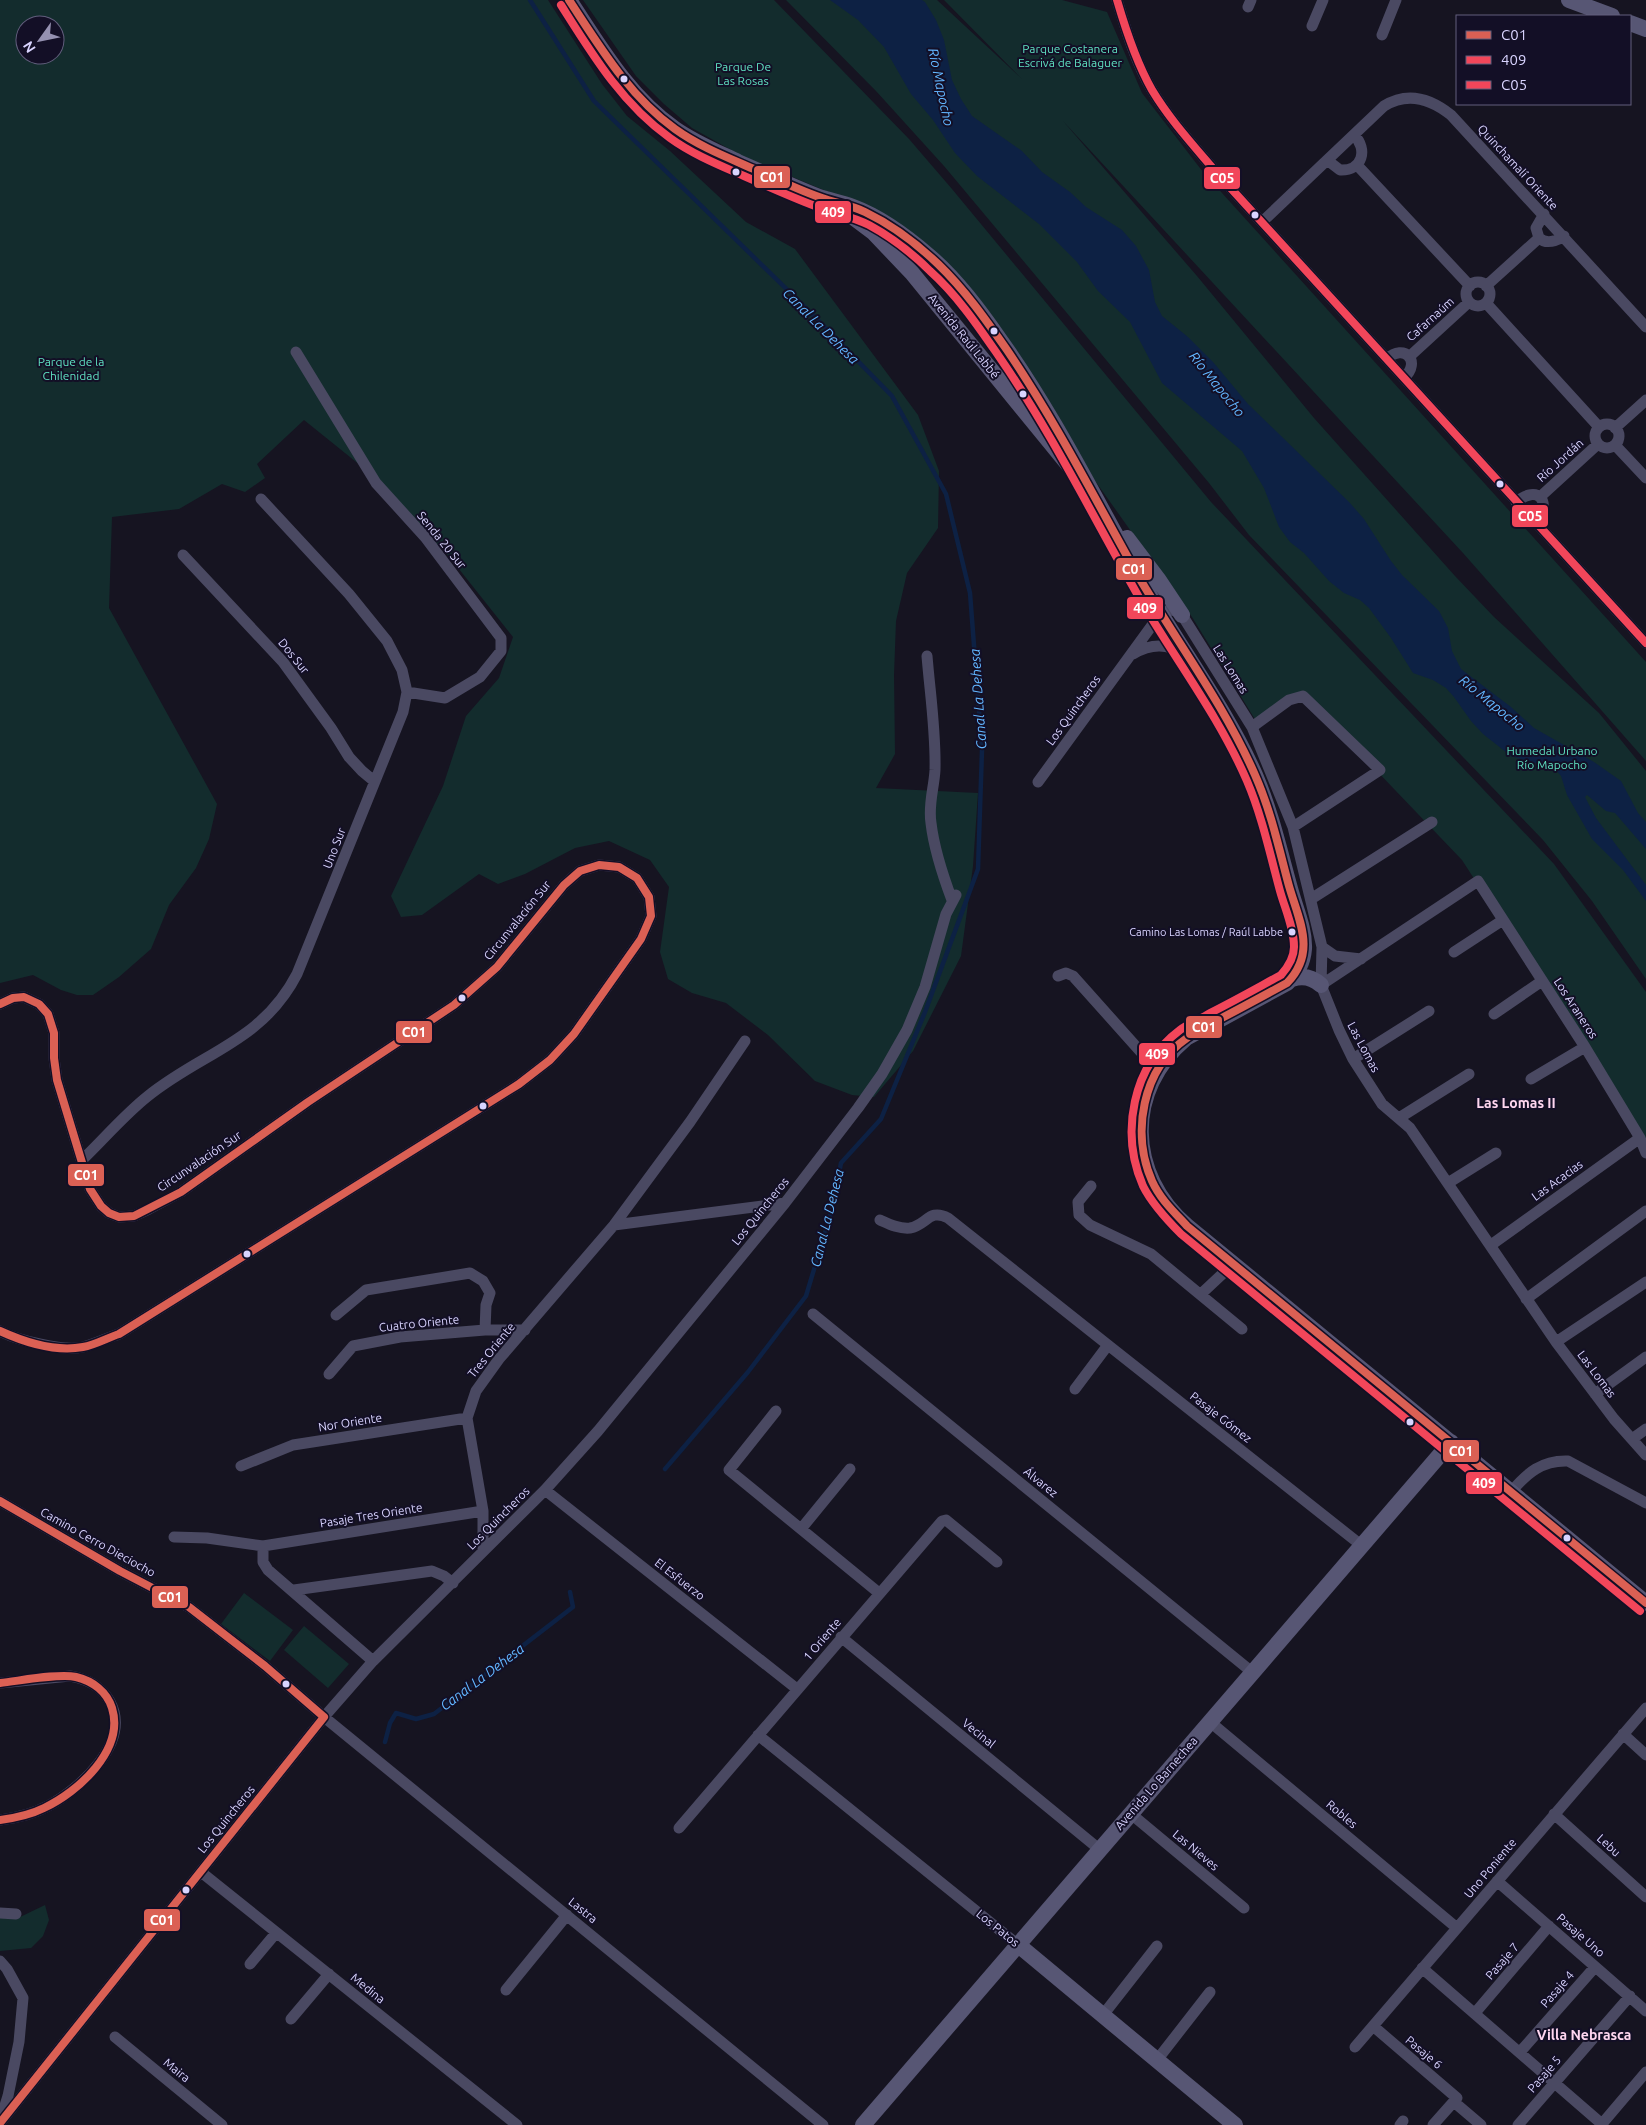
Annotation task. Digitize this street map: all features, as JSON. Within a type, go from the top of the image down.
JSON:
[{"type":"street","name":"Avenida Raúl Labbé","points":[[569,0],[613,68],[660,118],[704,146],[826,200],[854,208],[882,222],[930,256],[985,319],[1051,416],[1096,501],[1246,756],[1265,803],[1304,942],[1302,961],[1292,979]]},
{"type":"street","points":[[1117,0],[1135,53],[1151,88],[1198,152],[1516,502],[1646,641]]},
{"type":"street","points":[[1312,26],[1323,0]]},
{"type":"street","points":[[1382,35],[1396,0]]},
{"type":"street","points":[[1569,0],[1609,15]]},
{"type":"street","points":[[1631,23],[1646,29]]},
{"type":"street","name":"Quinchamalí Oriente","points":[[1262,222],[1377,112],[1391,102],[1408,98],[1434,103],[1451,115],[1646,327]]},
{"type":"street","points":[[1327,160],[1340,170],[1357,165],[1363,152],[1360,142],[1354,135]]},
{"type":"street","points":[[1357,165],[1470,286]]},
{"type":"street","name":"Avenida Raúl Labbé","points":[[826,200],[874,232],[912,273],[1088,487]]},
{"type":"street","points":[[1544,214],[1536,228],[1538,238],[1544,242],[1551,242],[1564,236]]},
{"type":"street","points":[[1486,286],[1538,238]]},
{"type":"street","points":[[1478,282],[1486,286],[1490,295],[1486,303],[1477,306],[1469,302],[1466,294],[1470,286],[1478,282]]},
{"type":"street","name":"Cafarnaúm","points":[[1409,357],[1469,302]]},
{"type":"street","points":[[1486,303],[1599,427]]},
{"type":"street","points":[[950,320],[951,312],[955,308],[964,305],[985,319]]},
{"type":"street","name":"Senda 20 Sur","points":[[296,352],[376,483],[425,538],[501,638],[501,651],[480,677],[445,698],[407,692]]},
{"type":"street","name":"Cafarnaúm","points":[[1387,359],[1400,352],[1409,357],[1412,362],[1412,368],[1404,378]]},
{"type":"street","points":[[1616,428],[1646,400]]},
{"type":"street","points":[[1607,424],[1616,428],[1619,438],[1615,445],[1604,448],[1598,444],[1595,436],[1599,427],[1607,424]]},
{"type":"street","name":"Río Jordán","points":[[1540,497],[1598,444]]},
{"type":"street","points":[[1615,445],[1646,478]]},
{"type":"street","name":"Río Jordán","points":[[1516,502],[1528,494],[1535,494],[1540,497],[1544,504],[1536,523]]},
{"type":"street","name":"Uno Sur","points":[[82,1160],[148,1096],[173,1078],[227,1047],[258,1025],[286,994],[298,974],[374,780],[404,712],[407,692],[402,670],[387,641],[349,594],[261,499]]},
{"type":"street","points":[[1096,501],[1110,516],[1158,579],[1182,616]]},
{"type":"street","name":"Dos Sur","points":[[183,555],[283,662],[331,728],[349,757],[362,772],[374,780]]},
{"type":"street","points":[[1161,613],[1168,610],[1176,610],[1182,616]]},
{"type":"street","name":"Los Quincheros","points":[[1038,782],[1161,613]]},
{"type":"street","name":"Las Lomas","points":[[1182,616],[1252,727],[1293,827],[1322,948],[1321,985],[1353,1059],[1382,1104],[1410,1128],[1556,1342],[1595,1394],[1646,1455]]},
{"type":"street","points":[[1131,655],[1144,648],[1158,645],[1173,647],[1186,654]]},
{"type":"street","name":"Los Quincheros","points":[[0,2122],[324,1717],[373,1661],[545,1490],[598,1431],[785,1202],[882,1074],[907,1030],[926,987],[946,914],[954,898],[942,874],[931,825],[930,811],[935,770],[927,656]]},
{"type":"street","points":[[1252,727],[1289,700],[1303,696],[1380,770],[1293,827]]},
{"type":"street","points":[[1310,900],[1432,822]]},
{"type":"street","name":"Circunvalación Sur","points":[[0,1004],[12,998],[24,997],[39,1004],[48,1014],[54,1033],[54,1058],[58,1080],[90,1189],[101,1206],[109,1213],[118,1217],[134,1216],[181,1192],[308,1102],[431,1021],[466,995],[497,967],[564,885],[580,871],[599,865],[619,866],[637,878],[649,897],[651,916],[641,939],[574,1034],[550,1060],[519,1084],[119,1334],[80,1348],[46,1345],[17,1339],[0,1331]]},
{"type":"street","name":"Los Araneros","points":[[1361,959],[1478,881],[1585,1047],[1640,1138],[1646,1153]]},
{"type":"street","points":[[1454,952],[1503,920]]},
{"type":"street","points":[[1322,948],[1335,956],[1361,959]]},
{"type":"street","points":[[1361,959],[1321,985],[1311,978],[1304,976],[1292,979],[1186,1038],[1168,1056],[1157,1070],[1146,1096],[1141,1125],[1142,1151],[1151,1180],[1170,1210],[1233,1264],[1646,1603]]},
{"type":"street","points":[[1058,976],[1066,973],[1073,976],[1157,1070]]},
{"type":"street","points":[[1494,1014],[1542,981]]},
{"type":"street","points":[[1353,1059],[1429,1011]]},
{"type":"street","name":"Tres Oriente","points":[[483,1551],[483,1511],[467,1418],[476,1391],[498,1359],[614,1225],[690,1122],[745,1041]]},
{"type":"street","points":[[1531,1079],[1585,1047]]},
{"type":"street","points":[[1399,1118],[1469,1074]]},
{"type":"street","name":"Las Acacias","points":[[1490,1245],[1640,1138]]},
{"type":"street","points":[[1448,1183],[1496,1153]]},
{"type":"street","points":[[1092,1186],[1078,1202],[1079,1215],[1090,1226],[1151,1254],[1242,1329]]},
{"type":"street","points":[[614,1225],[785,1202]]},
{"type":"street","points":[[1526,1299],[1646,1211]]},
{"type":"street","name":"Pasaje Gómez","points":[[880,1220],[901,1228],[912,1227],[926,1221],[932,1215],[940,1213],[948,1218],[1361,1545]]},
{"type":"street","points":[[1201,1294],[1233,1264]]},
{"type":"street","points":[[336,1314],[366,1290],[470,1273],[483,1281],[490,1293],[486,1305],[485,1330]]},
{"type":"street","points":[[1556,1342],[1646,1282]]},
{"type":"street","name":"Álvarez","points":[[813,1314],[1252,1672]]},
{"type":"street","name":"Cuatro Oriente","points":[[329,1374],[353,1346],[400,1337],[485,1330],[525,1330]]},
{"type":"street","points":[[1075,1389],[1108,1345]]},
{"type":"street","points":[[1595,1394],[1646,1357]]},
{"type":"street","points":[[776,1410],[729,1470],[879,1593]]},
{"type":"street","name":"Nor Oriente","points":[[241,1466],[293,1445],[467,1418]]},
{"type":"street","points":[[1632,1439],[1646,1429]]},
{"type":"street","name":"Avenida Lo Barnechea","points":[[863,2125],[1451,1442]]},
{"type":"street","points":[[1511,1492],[1524,1476],[1534,1469],[1556,1461],[1568,1462],[1646,1503]]},
{"type":"street","points":[[801,1529],[850,1469]]},
{"type":"street","name":"El Esfuerzo","points":[[545,1490],[797,1690]]},
{"type":"street","name":"Camino Cerro Dieciocho","points":[[0,1501],[120,1571],[190,1607],[265,1666],[324,1717]]},
{"type":"street","name":"Pasaje Tres Oriente","points":[[174,1537],[207,1538],[263,1546],[483,1511]]},
{"type":"street","name":"1 Oriente","points":[[679,1828],[841,1637],[942,1522],[946,1520],[997,1562]]},
{"type":"street","points":[[263,1546],[263,1562],[268,1570],[294,1590],[373,1661]]},
{"type":"street","points":[[294,1590],[432,1571],[444,1576],[453,1583]]},
{"type":"street","name":"Vecinal","points":[[841,1637],[1099,1849]]},
{"type":"street","points":[[0,1683],[70,1676],[89,1681],[107,1697],[114,1710],[115,1723],[110,1744],[90,1772],[58,1800],[37,1811],[0,1820]]},
{"type":"street","name":"Uno Poniente","points":[[1355,2047],[1646,1708]]},
{"type":"street","name":"Lastra","points":[[324,1717],[823,2125]]},
{"type":"street","name":"Robles","points":[[1209,1721],[1457,1928]]},
{"type":"street","points":[[1623,1734],[1646,1755]]},
{"type":"street","name":"Los Patos","points":[[758,1735],[1017,1944],[1235,2125]]},
{"type":"street","name":"Las Nieves","points":[[1130,1813],[1244,1908]]},
{"type":"street","name":"Lebu","points":[[1554,1814],[1646,1897]]},
{"type":"street","name":"Medina","points":[[201,1872],[517,2125]]},
{"type":"street","name":"Pasaje Uno","points":[[1497,1881],[1646,2010]]},
{"type":"street","points":[[0,1913],[16,1914]]},
{"type":"street","points":[[506,1990],[567,1915]]},
{"type":"street","name":"Pasaje 7","points":[[1475,2013],[1549,1926]]},
{"type":"street","points":[[250,1964],[276,1933]]},
{"type":"street","points":[[1103,2015],[1157,1946]]},
{"type":"street","points":[[0,1961],[8,1969],[22,1998],[20,2042],[0,2122]]},
{"type":"street","name":"Pasaje 4","points":[[1520,2052],[1595,1966]]},
{"type":"street","points":[[1422,1968],[1602,2125],[1646,2072]]},
{"type":"street","points":[[291,2019],[329,1974]]},
{"type":"street","points":[[1157,2060],[1210,1992]]},
{"type":"street","name":"Pasaje 5","points":[[1518,2125],[1630,1996]]},
{"type":"street","name":"Pasaje 6","points":[[1373,2026],[1481,2125]]},
{"type":"street","name":"Maira","points":[[115,2037],[222,2125]]},
{"type":"street","points":[[1433,2125],[1455,2100]]},
{"type":"green space","name":"Parque de la Chilenidad","points":[[0,0],[548,0],[602,84],[627,116],[670,151],[746,222],[795,249],[918,415],[939,471],[938,528],[907,573],[896,621],[894,675],[895,754],[876,788],[978,793],[973,866],[961,956],[913,1051],[874,1097],[852,1095],[815,1081],[768,1035],[726,1003],[692,993],[668,979],[660,952],[669,887],[650,860],[609,841],[575,848],[525,874],[498,884],[479,874],[422,915],[401,917],[391,896],[443,786],[466,716],[499,678],[513,637],[451,559],[381,482],[304,420],[257,464],[265,478],[245,492],[222,484],[179,509],[112,517],[109,608],[217,804],[209,839],[196,868],[169,905],[151,949],[119,977],[93,995],[77,995],[61,990],[33,975],[0,983]]},
{"type":"green space","name":"Parque De Las Rosas","points":[[583,0],[774,0],[909,139],[1211,502],[1554,864],[1646,992],[1646,1153],[1625,1113],[1462,860],[1306,697],[1256,721],[1192,617],[1076,454],[956,276],[869,209],[740,155],[692,128],[636,76]]},
{"type":"green space","name":"Humedal Urbano Río Mapocho","points":[[786,0],[937,0],[1022,79],[944,0],[1062,0],[1107,12],[1142,93],[1203,172],[1646,662],[1646,761],[1463,553],[1063,121],[1197,276],[1314,418],[1455,576],[1494,617],[1599,713],[1646,771],[1646,979],[1592,901],[1543,840],[1249,535],[1209,483],[944,166],[876,91]]},
{"type":"green space","points":[[244,1593],[293,1630],[270,1661],[221,1624]]},
{"type":"green space","points":[[304,1626],[349,1664],[328,1688],[284,1650]]},
{"type":"green space","points":[[45,1905],[49,1920],[43,1936],[31,1948],[0,1951],[0,1918],[18,1918]]},
{"type":"water","name":"Río Mapocho","points":[[830,0],[922,0],[925,2],[936,20],[944,40],[952,80],[972,116],[1022,151],[1042,172],[1070,192],[1086,207],[1122,230],[1136,246],[1149,270],[1155,302],[1162,316],[1188,337],[1213,362],[1248,404],[1349,502],[1364,519],[1402,575],[1439,611],[1448,628],[1452,651],[1461,669],[1511,707],[1534,728],[1594,762],[1621,781],[1638,813],[1646,822],[1646,849],[1615,813],[1606,811],[1587,795],[1585,797],[1596,818],[1646,885],[1646,901],[1623,870],[1592,839],[1567,795],[1561,776],[1555,769],[1511,756],[1483,734],[1446,688],[1433,680],[1413,673],[1369,608],[1360,600],[1344,593],[1329,581],[1304,553],[1290,542],[1279,527],[1264,488],[1242,451],[1162,383],[1130,322],[1098,291],[1077,262],[1039,224],[977,176],[955,153],[933,120],[911,94],[884,47],[858,20]]},
{"type":"waterway","name":"Canal La Dehesa","points":[[530,0],[594,101],[811,313],[892,396],[946,494],[970,593],[982,750],[978,869],[925,1012],[881,1119],[841,1163],[831,1213],[806,1296],[748,1372],[665,1469]]},
{"type":"waterway","name":"Canal La Dehesa","points":[[385,1742],[390,1723],[396,1713],[416,1719],[434,1714],[573,1607],[570,1592]]},
{"type":"transit line","name":"C01","points":[[569,0],[604,53],[629,86],[643,102],[675,129],[715,152],[789,185],[875,217],[922,249],[957,284],[975,306],[1025,377],[1075,461],[1137,574],[1214,698],[1243,749],[1266,802],[1301,924],[1303,936],[1301,960],[1287,983],[1195,1032],[1172,1051],[1160,1067],[1151,1084],[1145,1103],[1142,1123],[1142,1143],[1146,1162],[1152,1181],[1159,1194],[1187,1226],[1646,1603]]},
{"type":"transit line","name":"C05","points":[[1117,0],[1141,68],[1166,112],[1216,172],[1646,643]]},
{"type":"transit line","name":"409","points":[[561,5],[609,77],[637,110],[670,138],[706,159],[770,188],[869,225],[909,252],[949,290],[983,333],[1036,414],[1140,599],[1210,711],[1236,757],[1247,781],[1261,821],[1291,926],[1294,951],[1290,962],[1281,975],[1180,1030],[1164,1045],[1151,1062],[1141,1081],[1132,1123],[1132,1144],[1136,1166],[1143,1186],[1151,1199],[1181,1234],[1640,1611]]},
{"type":"transit line","name":"C01","points":[[0,1004],[13,998],[24,997],[39,1004],[48,1014],[54,1033],[54,1058],[57,1080],[90,1189],[101,1206],[109,1213],[119,1217],[134,1216],[181,1192],[308,1102],[454,1005],[497,967],[564,885],[580,871],[599,865],[619,867],[637,878],[649,897],[651,916],[641,939],[574,1034],[550,1060],[519,1084],[119,1334],[88,1346],[62,1348],[40,1345],[0,1331]]},
{"type":"transit line","name":"C01","points":[[0,1501],[120,1571],[189,1607],[265,1666],[324,1717]]},
{"type":"transit line","name":"C01","points":[[0,1683],[60,1676],[82,1679],[94,1684],[107,1697],[112,1708],[114,1724],[112,1739],[105,1754],[96,1768],[71,1792],[39,1810],[22,1816],[0,1820]]},
{"type":"transit line","name":"C01","points":[[0,2123],[324,1717]]},
{"type":"place","name":"Camino Las Lomas / Raúl Labbe","points":[[1292,932]]},
{"type":"district","name":"Las Lomas II","points":[[1516,1103]]},
{"type":"district","name":"Villa Nebrasca","points":[[1584,2035]]},
{"type":"park label","name":"Parque Costanera Escrivá de Balaguer","points":[[1070,55]]}]
